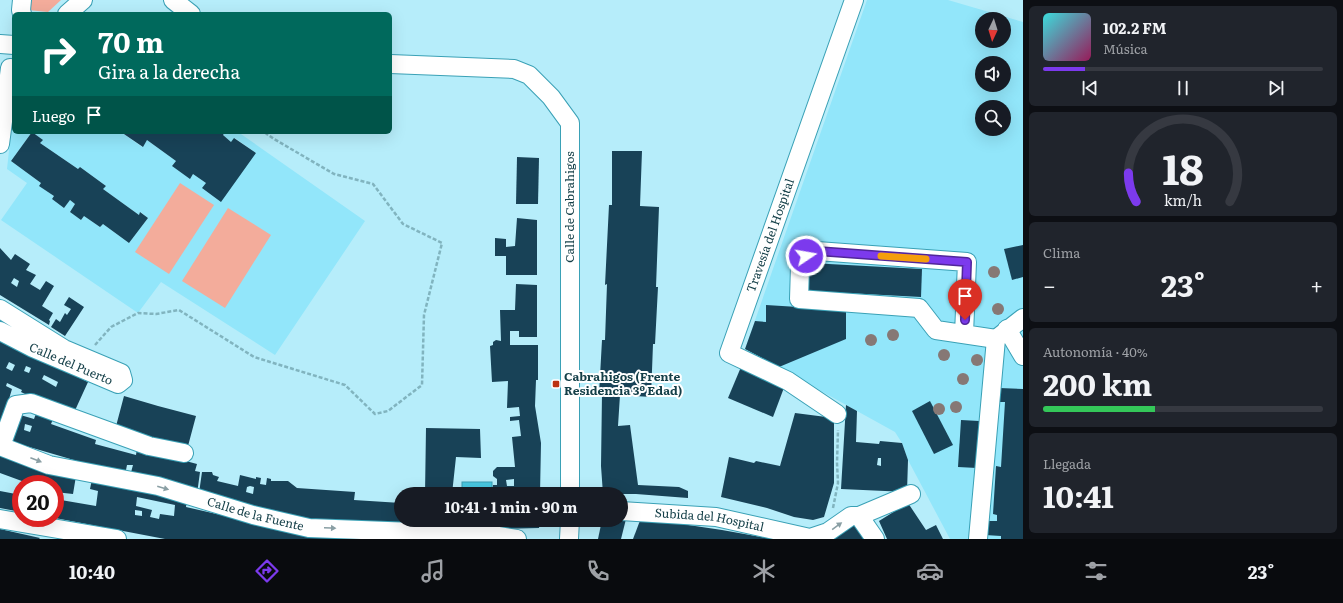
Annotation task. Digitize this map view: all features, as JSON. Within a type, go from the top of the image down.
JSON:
[{"type":"street","points":[[22,0],[22,12]]},
{"type":"street","points":[[69,12],[83,0]]},
{"type":"street","points":[[173,0],[188,12]]},
{"type":"street","name":"Travesía del Hospital","points":[[837,414],[788,381],[729,353],[854,0]]},
{"type":"street","points":[[0,44],[12,45]]},
{"type":"street","name":"Calle de Cabrahigos","points":[[392,64],[514,69],[529,75],[550,97],[570,123],[570,487]]},
{"type":"street","points":[[0,144],[8,68]]},
{"type":"street","points":[[964,334],[967,262],[817,251],[806,256],[800,266],[799,299],[919,308],[936,330],[964,334],[1002,334],[1023,318]]},
{"type":"street","name":"Calle del Puerto","points":[[0,309],[64,349],[121,373],[123,380],[118,384],[33,348],[0,331]]},
{"type":"street","points":[[1002,334],[1023,356]]},
{"type":"street","points":[[978,539],[1002,334]]},
{"type":"street","name":"Calle de la Fuente","points":[[184,453],[149,446],[31,403],[16,405],[0,446],[49,465],[158,486],[254,515],[309,528],[492,535],[517,539]]},
{"type":"street","name":"Subida del Hospital","points":[[628,511],[716,517],[810,538],[828,532],[851,516],[859,516],[911,494]]},
{"type":"street","points":[[859,516],[875,539]]},
{"type":"street","points":[[0,518],[116,539]]},
{"type":"path","points":[[84,357],[111,328],[138,313],[156,314],[179,310],[254,358],[345,385],[375,414],[388,411],[422,385],[424,315],[442,243],[403,224],[373,184],[334,174],[267,134]]},
{"type":"path","points":[[828,532],[838,483],[837,414]]},
{"type":"shaded area","points":[[29,0],[61,0],[48,12],[28,10]]},
{"type":"shaded area","points":[[867,0],[948,0],[989,12],[975,12],[975,48],[1011,48],[1011,18],[1023,22],[1023,539],[950,539],[908,460],[902,443],[895,432],[745,349]]},
{"type":"shaded area","points":[[12,123],[12,134],[31,134],[11,161],[41,183],[40,186],[54,196],[52,199],[64,208],[70,200],[75,204],[70,212],[81,220],[84,216],[100,227],[103,224],[129,243],[148,218],[141,212],[139,215],[103,189],[106,186],[80,167],[78,169],[40,143],[42,140],[34,134],[124,134],[142,147],[147,140],[176,161],[172,166],[190,178],[193,174],[206,183],[256,153],[235,138],[231,142],[223,135],[241,134],[365,221],[275,355],[161,282],[138,313],[1,220],[27,183],[7,169]]},
{"type":"shaded area","points":[[180,183],[214,205],[169,274],[135,252]]},
{"type":"shaded area","points":[[228,208],[271,235],[225,308],[182,281]]},
{"type":"shaded area","points":[[462,482],[492,482],[492,487],[462,487]]},
{"type":"building","points":[[31,134],[35,134],[43,140],[40,143],[78,169],[80,167],[106,186],[103,189],[139,215],[140,212],[148,218],[129,243],[103,224],[100,227],[84,216],[81,220],[70,212],[75,204],[70,200],[64,208],[52,199],[54,196],[39,186],[41,183],[11,161]]},
{"type":"building","points":[[124,134],[224,134],[231,142],[234,138],[256,153],[221,202],[202,188],[206,183],[193,174],[190,179],[172,166],[176,161],[147,140],[143,147]]},
{"type":"building","points":[[612,151],[642,151],[640,206],[659,207],[656,287],[658,287],[655,344],[653,344],[651,397],[620,395],[618,426],[630,425],[638,485],[679,487],[688,491],[688,498],[628,494],[628,487],[602,487],[601,466],[602,394],[599,394],[602,340],[605,340],[607,284],[605,285],[609,205],[612,205]]},
{"type":"building","points":[[517,157],[539,158],[538,204],[516,204]]},
{"type":"building","points":[[517,218],[537,220],[537,275],[506,275],[506,256],[495,256],[495,238],[506,239],[506,247],[515,246]]},
{"type":"building","points":[[1023,245],[1023,277],[1012,280],[1004,249]]},
{"type":"building","points":[[0,248],[11,260],[15,254],[30,264],[26,270],[36,275],[30,284],[40,290],[46,281],[54,286],[42,306],[53,313],[49,320],[49,325],[0,295]],"holes":[[[14,278],[19,281],[17,287],[11,283]]]},
{"type":"building","points":[[810,263],[922,269],[921,297],[808,291]]},
{"type":"building","points":[[516,284],[537,285],[537,337],[519,337],[519,331],[510,331],[510,345],[538,345],[538,380],[536,380],[535,406],[541,443],[540,487],[493,487],[493,485],[497,485],[497,479],[493,476],[493,471],[497,467],[515,467],[512,437],[521,436],[519,420],[510,421],[510,417],[520,416],[519,407],[507,408],[508,381],[492,382],[490,346],[493,345],[493,342],[496,340],[501,341],[500,310],[515,310]],"holes":[[[514,479],[514,486],[507,486],[506,480]]]},
{"type":"building","points":[[69,297],[84,307],[65,336],[51,327],[56,319],[60,322],[65,313],[67,315],[71,309],[64,305]]},
{"type":"building","points":[[766,305],[846,310],[846,339],[779,367],[745,349],[755,321],[766,322]]},
{"type":"building","points":[[0,338],[21,350],[88,382],[72,417],[21,392],[22,390],[7,383],[6,386],[12,389],[0,429]],"holes":[[[9,362],[15,365],[12,371],[6,368]],[[26,366],[31,368],[29,373],[24,371]],[[44,375],[58,382],[56,387],[42,379]]]},
{"type":"building","points":[[741,367],[785,385],[773,417],[728,398]]},
{"type":"building","points":[[999,388],[1023,389],[1023,539],[1001,539],[1001,536],[985,535],[986,521],[997,521],[997,515],[993,514],[996,466],[1001,467],[1005,402],[998,402]]},
{"type":"building","points":[[124,396],[196,416],[188,446],[115,430]]},
{"type":"building","points":[[930,401],[953,445],[934,454],[912,411]]},
{"type":"building","points":[[846,405],[857,411],[856,442],[879,444],[880,441],[902,443],[908,460],[907,492],[841,489]],"holes":[[[878,458],[881,458],[881,466],[877,465]]]},
{"type":"building","points":[[37,411],[54,417],[51,424],[96,440],[95,444],[136,455],[137,448],[197,464],[195,471],[200,472],[197,494],[130,476],[133,465],[127,465],[125,475],[10,440],[17,414],[34,419]],"holes":[[[25,424],[32,426],[30,432],[24,430]]]},
{"type":"building","points":[[795,413],[834,418],[834,483],[824,517],[813,520],[794,517],[767,508],[721,497],[729,457],[754,463],[756,461],[780,466]]},
{"type":"building","points":[[961,420],[979,421],[977,468],[958,467]]},
{"type":"building","points":[[426,428],[480,429],[481,458],[456,457],[453,487],[425,487]]},
{"type":"building","points":[[0,453],[76,476],[73,494],[64,493],[64,475],[12,475],[12,477],[0,473]]},
{"type":"building","points":[[202,472],[212,472],[213,475],[219,477],[217,481],[238,486],[240,475],[256,479],[256,477],[261,478],[260,484],[266,485],[267,478],[271,479],[271,481],[288,481],[297,488],[355,492],[354,500],[394,503],[394,525],[294,520],[199,493]],"holes":[[[247,487],[254,487],[253,494],[246,492]]]},
{"type":"building","points":[[92,479],[187,500],[186,507],[313,536],[399,539],[165,539],[64,520],[64,501],[96,506],[98,491],[90,489]],"holes":[[[137,497],[175,505],[174,516],[160,514],[159,519],[150,517],[152,510],[136,506]],[[135,510],[142,511],[142,516],[135,515]]]},
{"type":"building","points":[[0,491],[12,493],[12,510],[0,508]]},
{"type":"building","points":[[908,503],[926,530],[936,525],[943,539],[887,539],[879,521]]},
{"type":"building","points":[[641,518],[722,530],[773,539],[633,539]]},
{"type":"building","points":[[853,523],[864,539],[832,539]]},
{"type":"building","points":[[448,527],[539,527],[539,528],[492,529]]},
{"type":"building","points":[[601,527],[624,527],[621,539],[598,539]]},
{"type":"building","points":[[0,529],[40,538],[0,539]]},
{"type":"slow traffic","points":[[881,256],[926,259]]},
{"type":"place","name":"Cabrahigos (Frente Residencia 3º Edad)","points":[[556,384]]},
{"type":"route","points":[[806,256],[817,251],[967,262],[965,320]]}]
